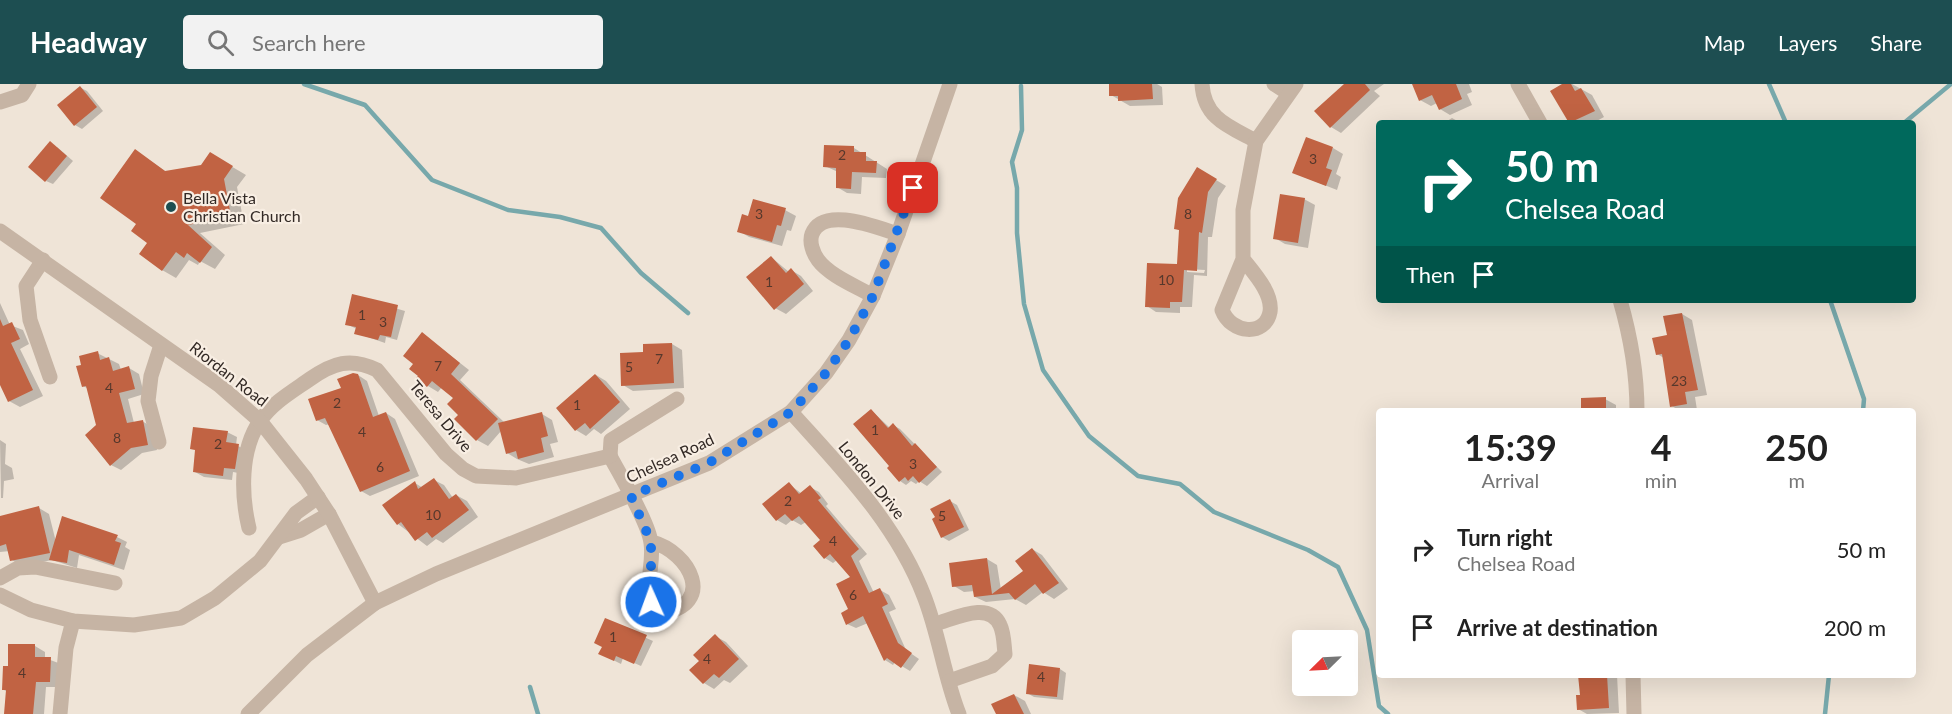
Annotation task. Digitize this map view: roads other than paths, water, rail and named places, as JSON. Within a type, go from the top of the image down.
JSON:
[{"type":"street","points":[[0,102],[22,95],[29,84]]},
{"type":"street","name":"Chelsea Road","points":[[248,714],[307,655],[375,603],[436,574],[709,463],[791,412],[826,373],[849,340],[873,296],[898,234],[950,84]]},
{"type":"street","points":[[1203,84],[1204,98],[1216,120],[1257,141]]},
{"type":"street","points":[[1243,259],[1243,210],[1257,141],[1292,88],[1274,84]]},
{"type":"street","points":[[1518,84],[1538,120]]},
{"type":"street","points":[[873,296],[819,262],[812,250],[812,235],[818,225],[828,220],[855,220],[898,234]]},
{"type":"street","name":"Riordan Road","points":[[0,231],[219,385],[260,421],[329,514],[375,603]]},
{"type":"street","points":[[42,260],[26,285],[30,320],[50,377]]},
{"type":"street","points":[[1621,303],[1631,335],[1637,371],[1637,408]]},
{"type":"street","points":[[159,442],[148,401],[161,345]]},
{"type":"street","name":"Teresa Drive","points":[[260,421],[284,397],[328,367],[347,361],[363,363],[377,370],[446,454],[463,469],[476,476],[516,478],[610,456]]},
{"type":"street","points":[[651,542],[610,456],[612,441],[677,399]]},
{"type":"street","name":"London Drive","points":[[791,412],[864,493],[896,538],[923,593],[935,624],[960,714]]},
{"type":"street","points":[[249,528],[242,499],[249,449],[260,421]]},
{"type":"street","points":[[0,595],[31,610],[73,621],[134,625],[181,618],[224,591],[260,561],[296,513],[318,497]]},
{"type":"street","points":[[279,537],[301,530],[329,514]]},
{"type":"street","points":[[0,578],[18,568],[35,567],[115,583]]},
{"type":"street","points":[[935,624],[980,611],[991,615],[1000,625],[1005,654],[999,662],[949,681]]},
{"type":"street","points":[[60,714],[66,648],[73,621]]},
{"type":"street","points":[[1633,678],[1634,714]]},
{"type":"waterway","points":[[304,84],[365,105],[432,180],[508,210],[560,217],[601,228],[641,273],[688,313]]},
{"type":"waterway","points":[[1769,84],[1785,120]]},
{"type":"waterway","points":[[1908,120],[1951,84]]},
{"type":"waterway","points":[[1021,86],[1022,130],[1012,162],[1017,188],[1017,233],[1024,304],[1043,370],[1089,436],[1138,476],[1180,484],[1214,512],[1308,550],[1338,567],[1367,630],[1379,706],[1388,714]]},
{"type":"waterway","points":[[1831,303],[1864,399],[1863,408]]},
{"type":"waterway","points":[[1825,714],[1829,678]]},
{"type":"waterway","points":[[530,687],[538,714]]},
{"type":"place","name":"Bella Vista Christian Church","points":[[171,207]]}]
